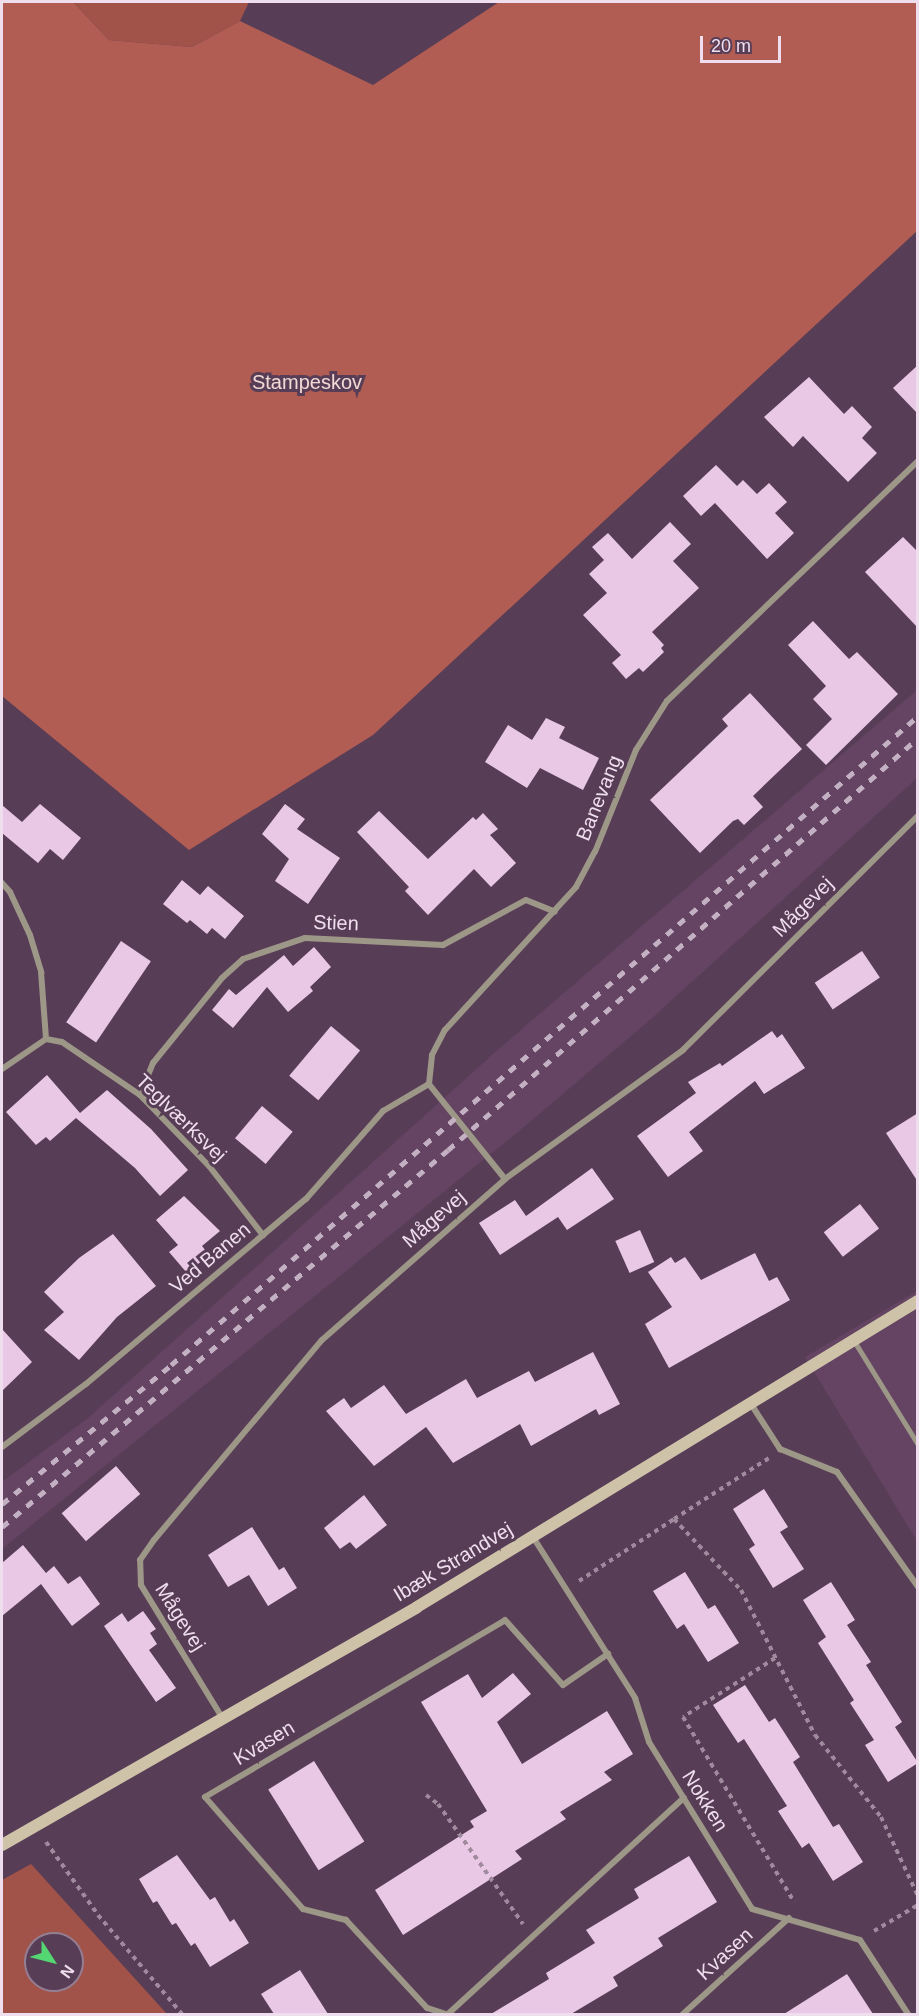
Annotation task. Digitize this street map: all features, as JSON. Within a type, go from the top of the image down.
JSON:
[{"type":"street","name":"Banevang","points":[[429,1084],[432,1055],[445,1030],[555,912],[586,870],[636,750],[667,701],[918,461]]},
{"type":"street","name":"Mågevej","points":[[223,1720],[141,1585],[140,1560],[322,1340],[504,1179],[683,1050],[918,816]]},
{"type":"street","points":[[2,884],[10,892],[30,935],[41,972],[46,1039],[2,1069]]},
{"type":"street","name":"Stien","points":[[140,1095],[153,1063],[222,978],[243,959],[305,938],[443,945],[526,900],[555,912]]},
{"type":"street","name":"Teglværksvej","points":[[46,1039],[62,1042],[140,1095],[209,1166],[263,1235]]},
{"type":"street","points":[[429,1084],[504,1179]]},
{"type":"street","name":"Ved Banen","points":[[2,1447],[86,1384],[306,1199],[383,1111],[429,1084]]},
{"type":"street","name":"Ibæk Strandvej","points":[[2,1845],[223,1720],[533,1537],[918,1301]]},
{"type":"street","points":[[751,1404],[780,1449],[837,1472],[918,1587]]},
{"type":"street","name":"Nokken","points":[[533,1537],[635,1698],[649,1742],[752,1909],[860,1940]]},
{"type":"street","name":"Kvasen","points":[[608,1654],[563,1685],[505,1620],[205,1797],[303,1909],[346,1920],[427,2008],[447,2014],[684,1798]]},
{"type":"street","name":"Kvasen","points":[[683,2014],[789,1918]]},
{"type":"street","points":[[860,1940],[908,2014]]},
{"type":"lane","points":[[853,1340],[918,1444]]},
{"type":"path","points":[[566,1589],[780,1449]]},
{"type":"path","points":[[674,1519],[741,1590],[815,1735],[880,1817],[918,1896]]},
{"type":"path","points":[[775,1658],[683,1717],[795,1901],[789,1918]]},
{"type":"path","points":[[426,1795],[438,1804],[533,1937]]},
{"type":"path","points":[[37,1826],[59,1863],[98,1915],[182,2014]]},
{"type":"path","points":[[860,1940],[918,1905]]},
{"type":"shaded area","points":[[73,2],[249,2],[240,21],[192,47],[109,40]]},
{"type":"shaded area","points":[[917,690],[917,778],[651,1019],[524,1127],[2,1549],[2,1482],[88,1418],[502,1046]]},
{"type":"shaded area","points":[[917,1291],[917,1541],[805,1357]]},
{"type":"shaded area","points":[[31,1864],[167,2014],[2,2014],[2,1880]]},
{"type":"green space","name":"Stampeskov","points":[[2,2],[73,2],[109,40],[192,47],[240,21],[373,85],[499,2],[917,2],[917,231],[373,735],[189,850],[2,696]]},
{"type":"building","points":[[918,365],[918,414],[893,388]]},
{"type":"building","points":[[809,377],[844,414],[852,406],[872,427],[862,438],[877,453],[848,482],[803,436],[793,447],[764,417]]},
{"type":"building","points":[[716,465],[737,486],[743,480],[757,494],[769,483],[787,502],[775,513],[794,533],[767,559],[715,503],[701,516],[683,496]]},
{"type":"building","points":[[670,522],[691,544],[673,561],[699,588],[652,632],[664,645],[661,648],[664,652],[643,672],[639,668],[626,679],[612,663],[621,655],[583,615],[607,593],[589,574],[604,560],[592,547],[608,533],[632,559]]},
{"type":"building","points":[[903,537],[918,552],[918,628],[865,572]]},
{"type":"building","points":[[813,621],[849,659],[857,652],[898,694],[826,765],[806,745],[832,719],[813,699],[826,686],[788,645]]},
{"type":"building","points":[[750,693],[802,749],[753,796],[763,807],[744,825],[738,819],[733,821],[700,853],[650,800],[728,726],[722,719]]},
{"type":"building","points":[[546,718],[565,727],[559,738],[599,758],[583,790],[540,768],[527,788],[485,762],[508,725],[532,740]]},
{"type":"building","points":[[40,804],[81,838],[63,860],[50,849],[38,863],[2,833],[2,805],[22,822]]},
{"type":"building","points":[[285,804],[305,819],[297,829],[340,858],[308,904],[275,881],[289,859],[262,834]]},
{"type":"building","points":[[379,811],[428,859],[473,817],[476,820],[483,813],[498,829],[490,835],[516,863],[491,887],[474,869],[428,915],[405,891],[409,887],[357,832]]},
{"type":"building","points":[[182,880],[200,895],[208,886],[244,916],[225,939],[212,928],[207,934],[190,920],[187,923],[163,904]]},
{"type":"building","points":[[121,941],[151,961],[96,1042],[66,1022]]},
{"type":"building","points":[[314,947],[331,967],[310,987],[313,991],[288,1012],[267,987],[233,1028],[212,1010],[229,989],[236,995],[284,955],[293,966]]},
{"type":"building","points":[[862,951],[880,978],[833,1009],[815,983]]},
{"type":"building","points":[[331,1026],[360,1050],[318,1100],[289,1076]]},
{"type":"building","points":[[772,1031],[777,1038],[782,1034],[805,1068],[764,1094],[755,1081],[689,1132],[703,1151],[668,1177],[637,1136],[696,1093],[688,1082],[720,1063],[722,1066]]},
{"type":"building","points":[[47,1075],[80,1113],[107,1090],[151,1129],[188,1170],[160,1196],[135,1168],[76,1118],[50,1141],[46,1137],[36,1145],[6,1112]]},
{"type":"building","points":[[262,1106],[293,1132],[266,1164],[235,1138]]},
{"type":"building","points":[[918,1113],[918,1182],[886,1133]]},
{"type":"building","points":[[592,1168],[614,1199],[567,1230],[558,1217],[500,1255],[479,1223],[515,1200],[526,1216]]},
{"type":"building","points":[[184,1196],[220,1231],[202,1246],[209,1255],[187,1273],[169,1252],[178,1245],[156,1220]]},
{"type":"building","points":[[860,1204],[879,1228],[843,1257],[824,1232]]},
{"type":"building","points":[[640,1230],[654,1262],[630,1273],[615,1241]]},
{"type":"building","points":[[113,1234],[156,1286],[117,1317],[79,1360],[44,1330],[64,1312],[44,1292],[79,1258]]},
{"type":"building","points":[[755,1253],[769,1281],[777,1277],[790,1300],[669,1368],[645,1324],[672,1307],[648,1272],[671,1257],[675,1263],[685,1257],[701,1280]]},
{"type":"building","points":[[2,1329],[32,1362],[2,1391]]},
{"type":"building","points":[[593,1352],[620,1404],[599,1415],[596,1409],[531,1446],[520,1424],[453,1463],[426,1427],[374,1466],[326,1411],[344,1398],[351,1408],[384,1385],[406,1414],[466,1379],[477,1398],[529,1371],[535,1382]]},
{"type":"building","points":[[116,1466],[140,1494],[86,1541],[62,1513]]},
{"type":"building","points":[[764,1489],[788,1527],[780,1532],[804,1569],[773,1588],[749,1549],[755,1545],[733,1509]]},
{"type":"building","points":[[364,1495],[387,1525],[356,1549],[350,1542],[340,1549],[324,1528]]},
{"type":"building","points":[[252,1527],[279,1570],[284,1567],[297,1588],[268,1606],[249,1575],[228,1587],[208,1555]]},
{"type":"building","points":[[23,1545],[46,1573],[54,1566],[68,1584],[80,1576],[100,1604],[72,1626],[41,1584],[2,1616],[2,1563]]},
{"type":"building","points":[[685,1572],[708,1609],[715,1605],[739,1643],[708,1662],[684,1624],[677,1629],[653,1591]]},
{"type":"building","points":[[831,1582],[855,1620],[847,1625],[871,1662],[866,1665],[902,1722],[895,1727],[918,1763],[888,1782],[865,1745],[874,1740],[850,1703],[854,1700],[818,1643],[826,1637],[803,1600]]},
{"type":"building","points":[[143,1611],[156,1629],[150,1633],[157,1644],[149,1650],[176,1688],[156,1702],[104,1626],[122,1613],[128,1622]]},
{"type":"building","points":[[513,1673],[531,1694],[497,1722],[522,1764],[607,1711],[633,1754],[604,1772],[612,1780],[560,1812],[566,1819],[515,1851],[522,1859],[403,1935],[375,1890],[474,1827],[470,1821],[487,1811],[421,1702],[468,1674],[482,1698]]},
{"type":"building","points":[[745,1685],[769,1722],[775,1718],[800,1757],[793,1762],[833,1827],[839,1824],[863,1862],[833,1881],[809,1843],[802,1848],[778,1811],[787,1806],[744,1739],[738,1743],[713,1705]]},
{"type":"building","points":[[314,1761],[364,1842],[319,1870],[268,1790]]},
{"type":"building","points":[[177,1855],[210,1900],[215,1897],[230,1922],[234,1919],[249,1943],[210,1967],[195,1943],[191,1946],[176,1923],[172,1925],[157,1901],[153,1903],[139,1879]]},
{"type":"building","points":[[689,1856],[717,1902],[658,1938],[663,1946],[613,1977],[618,1986],[571,2014],[491,2014],[549,1979],[546,1973],[595,1943],[586,1930],[639,1898],[634,1889]]},
{"type":"building","points":[[300,1970],[328,2014],[274,2014],[261,1994]]},
{"type":"building","points":[[847,1974],[873,2014],[784,2014]]},
{"type":"railway","points":[[2,1504],[171,1365],[918,716]]},
{"type":"railway","points":[[2,1527],[448,1150],[918,738]]}]
